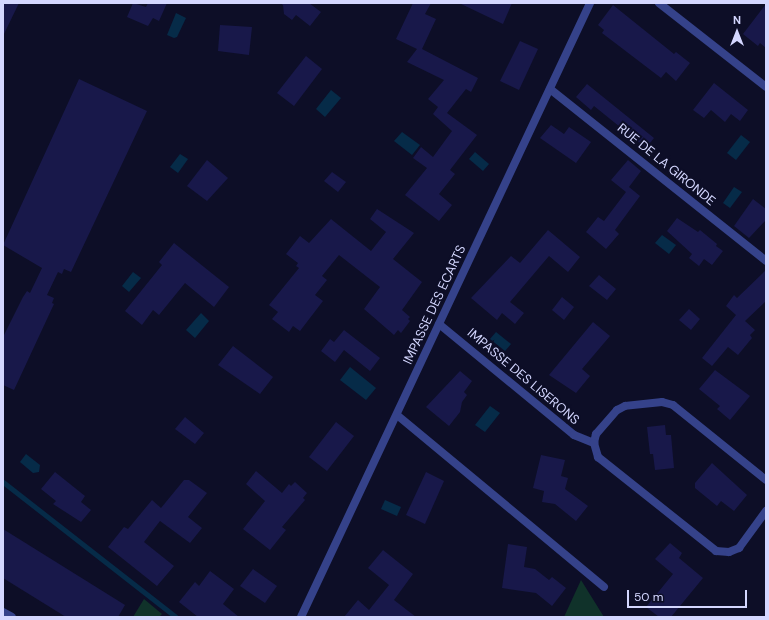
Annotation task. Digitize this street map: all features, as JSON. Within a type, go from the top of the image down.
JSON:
[{"type":"street","name":"IMPASSE DES ECARTS","points":[[301,617],[590,3]]},
{"type":"street","points":[[659,3],[766,87]]},
{"type":"street","name":"RUE DE LA GIRONDE","points":[[550,88],[766,261]]},
{"type":"street","name":"IMPASSE DES LISERONS","points":[[440,324],[574,435],[594,443]]},
{"type":"street","points":[[766,480],[674,405],[662,402],[625,406],[617,410],[596,434],[594,443],[598,457],[716,551],[729,552],[739,548],[766,510]]},
{"type":"street","points":[[397,415],[604,587]]},
{"type":"street","points":[[3,612],[12,617]]},
{"type":"green space","points":[[581,580],[604,617],[564,617]]},
{"type":"green space","points":[[144,599],[162,614],[159,617],[133,617]]},
{"type":"water","points":[[176,13],[186,18],[177,37],[174,38],[167,35]]},
{"type":"water","points":[[331,90],[341,98],[325,117],[316,109]]},
{"type":"water","points":[[402,132],[420,145],[412,155],[394,141]]},
{"type":"water","points":[[741,135],[750,142],[736,160],[727,153]]},
{"type":"water","points":[[475,152],[489,164],[483,171],[469,159]]},
{"type":"water","points":[[180,154],[188,159],[178,173],[170,167]]},
{"type":"water","points":[[734,187],[742,192],[730,208],[723,203]]},
{"type":"water","points":[[662,235],[676,245],[669,254],[655,243]]},
{"type":"water","points":[[133,272],[141,278],[129,292],[122,286]]},
{"type":"water","points":[[201,313],[209,321],[195,338],[186,330]]},
{"type":"water","points":[[496,332],[511,344],[505,351],[490,339]]},
{"type":"water","points":[[350,367],[376,388],[366,400],[340,380]]},
{"type":"water","points":[[490,406],[500,413],[485,432],[475,425]]},
{"type":"water","points":[[26,454],[40,465],[39,472],[33,473],[20,462]]},
{"type":"water","points":[[385,500],[401,507],[397,516],[381,509]]},
{"type":"building","points":[[3,3],[19,3],[3,36]]},
{"type":"building","points":[[133,3],[146,7],[148,3],[167,3],[159,21],[153,18],[148,26],[127,17]]},
{"type":"building","points":[[280,3],[309,3],[321,12],[310,26],[296,15],[292,20],[284,14],[283,5]]},
{"type":"building","points":[[413,3],[431,3],[425,14],[436,19],[422,49],[478,78],[471,92],[466,89],[447,113],[477,135],[450,170],[455,174],[439,194],[452,205],[439,221],[405,195],[427,168],[413,158],[421,147],[433,157],[452,131],[433,114],[438,107],[428,99],[444,80],[407,62],[417,49],[396,39]]},
{"type":"building","points":[[459,3],[512,3],[503,24]]},
{"type":"building","points":[[766,4],[766,48],[760,43],[758,46],[743,34]]},
{"type":"building","points":[[613,5],[674,54],[676,52],[690,63],[676,81],[666,72],[661,78],[602,33],[604,30],[598,25]]},
{"type":"building","points":[[220,25],[252,27],[249,55],[218,51]]},
{"type":"building","points":[[520,41],[538,49],[519,90],[500,81]]},
{"type":"building","points":[[306,56],[322,69],[294,106],[277,93]]},
{"type":"building","points":[[79,79],[147,111],[71,272],[64,269],[62,274],[58,272],[47,295],[54,298],[52,303],[54,304],[14,390],[3,385],[3,337],[23,297],[27,291],[30,293],[42,268],[3,245]]},
{"type":"building","points":[[714,83],[748,110],[740,121],[731,114],[725,122],[711,110],[704,118],[693,110]]},
{"type":"building","points":[[587,84],[654,138],[646,148],[594,106],[591,110],[576,97]]},
{"type":"building","points":[[551,125],[564,134],[569,127],[591,142],[576,163],[540,138]]},
{"type":"building","points":[[207,160],[228,178],[207,201],[187,186]]},
{"type":"building","points":[[628,160],[641,171],[629,187],[640,196],[615,230],[619,234],[606,249],[586,232],[598,217],[604,221],[626,192],[611,180]]},
{"type":"building","points":[[332,172],[346,182],[338,192],[324,181]]},
{"type":"building","points":[[753,199],[766,209],[766,220],[749,238],[734,226]]},
{"type":"building","points":[[377,209],[414,233],[393,259],[422,282],[402,310],[410,317],[408,319],[410,321],[401,333],[398,330],[394,335],[364,309],[380,287],[339,255],[322,276],[327,280],[315,295],[323,301],[300,331],[293,326],[289,332],[272,319],[278,312],[269,305],[299,268],[296,266],[298,263],[286,254],[300,236],[309,243],[331,219],[371,251],[386,232],[370,219]]},
{"type":"building","points":[[677,218],[698,232],[700,230],[723,251],[712,265],[704,259],[699,266],[689,258],[692,254],[667,231]]},
{"type":"building","points":[[548,230],[580,257],[568,272],[549,256],[510,302],[524,313],[515,324],[502,313],[497,320],[471,298],[511,256],[520,263]]},
{"type":"building","points":[[174,243],[229,287],[214,307],[185,283],[159,315],[153,310],[142,325],[125,311],[162,265],[159,262]]},
{"type":"building","points":[[766,270],[766,301],[745,321],[755,330],[750,335],[752,338],[738,355],[728,347],[712,366],[702,358],[736,315],[726,306],[734,295],[737,298]]},
{"type":"building","points":[[599,275],[616,289],[607,300],[589,286]]},
{"type":"building","points":[[562,297],[574,307],[564,320],[552,310]]},
{"type":"building","points":[[689,309],[700,319],[691,330],[679,320]]},
{"type":"building","points":[[593,322],[610,336],[582,369],[590,376],[576,393],[549,375]]},
{"type":"building","points":[[344,330],[380,358],[370,371],[344,350],[335,362],[321,351],[330,339],[334,342]]},
{"type":"building","points":[[233,346],[273,377],[260,394],[218,365]]},
{"type":"building","points":[[715,370],[750,396],[730,420],[717,409],[720,406],[699,389]]},
{"type":"building","points":[[460,371],[472,381],[464,392],[467,395],[462,402],[460,412],[449,426],[426,407]]},
{"type":"building","points":[[185,417],[204,433],[195,444],[175,429]]},
{"type":"building","points":[[336,422],[354,436],[327,471],[309,457]]},
{"type":"building","points":[[665,425],[666,435],[671,435],[674,468],[655,470],[653,454],[650,454],[647,427]]},
{"type":"building","points":[[541,455],[565,460],[561,476],[568,478],[565,489],[588,506],[576,521],[555,504],[542,502],[544,491],[533,488]]},
{"type":"building","points":[[712,463],[747,495],[734,511],[721,501],[717,506],[695,488],[695,483]]},
{"type":"building","points":[[256,471],[282,493],[289,484],[291,486],[295,482],[307,493],[303,498],[305,500],[282,527],[286,530],[270,550],[243,529],[265,501],[246,484]]},
{"type":"building","points":[[55,472],[85,496],[81,502],[91,510],[81,522],[53,504],[56,501],[41,489]]},
{"type":"building","points":[[426,472],[444,481],[425,524],[406,515]]},
{"type":"building","points":[[184,480],[189,480],[207,493],[188,517],[202,528],[190,543],[160,521],[144,542],[174,566],[157,586],[108,547],[124,527],[128,529],[152,500],[161,508]]},
{"type":"building","points":[[3,529],[125,605],[118,617],[66,617],[3,578]]},
{"type":"building","points":[[670,543],[682,553],[679,558],[703,578],[671,617],[659,617],[646,607],[673,574],[655,559]]},
{"type":"building","points":[[508,544],[527,547],[524,567],[535,569],[549,580],[552,577],[566,588],[552,606],[536,593],[502,588]]},
{"type":"building","points":[[383,550],[413,574],[394,600],[416,617],[344,617],[358,600],[369,610],[389,585],[368,568]]},
{"type":"building","points":[[253,569],[277,586],[265,603],[240,586]]},
{"type":"building","points":[[210,571],[234,589],[223,604],[239,617],[198,617],[179,602],[195,582],[199,586]]},
{"type":"waterway","points":[[3,482],[176,617]]}]
